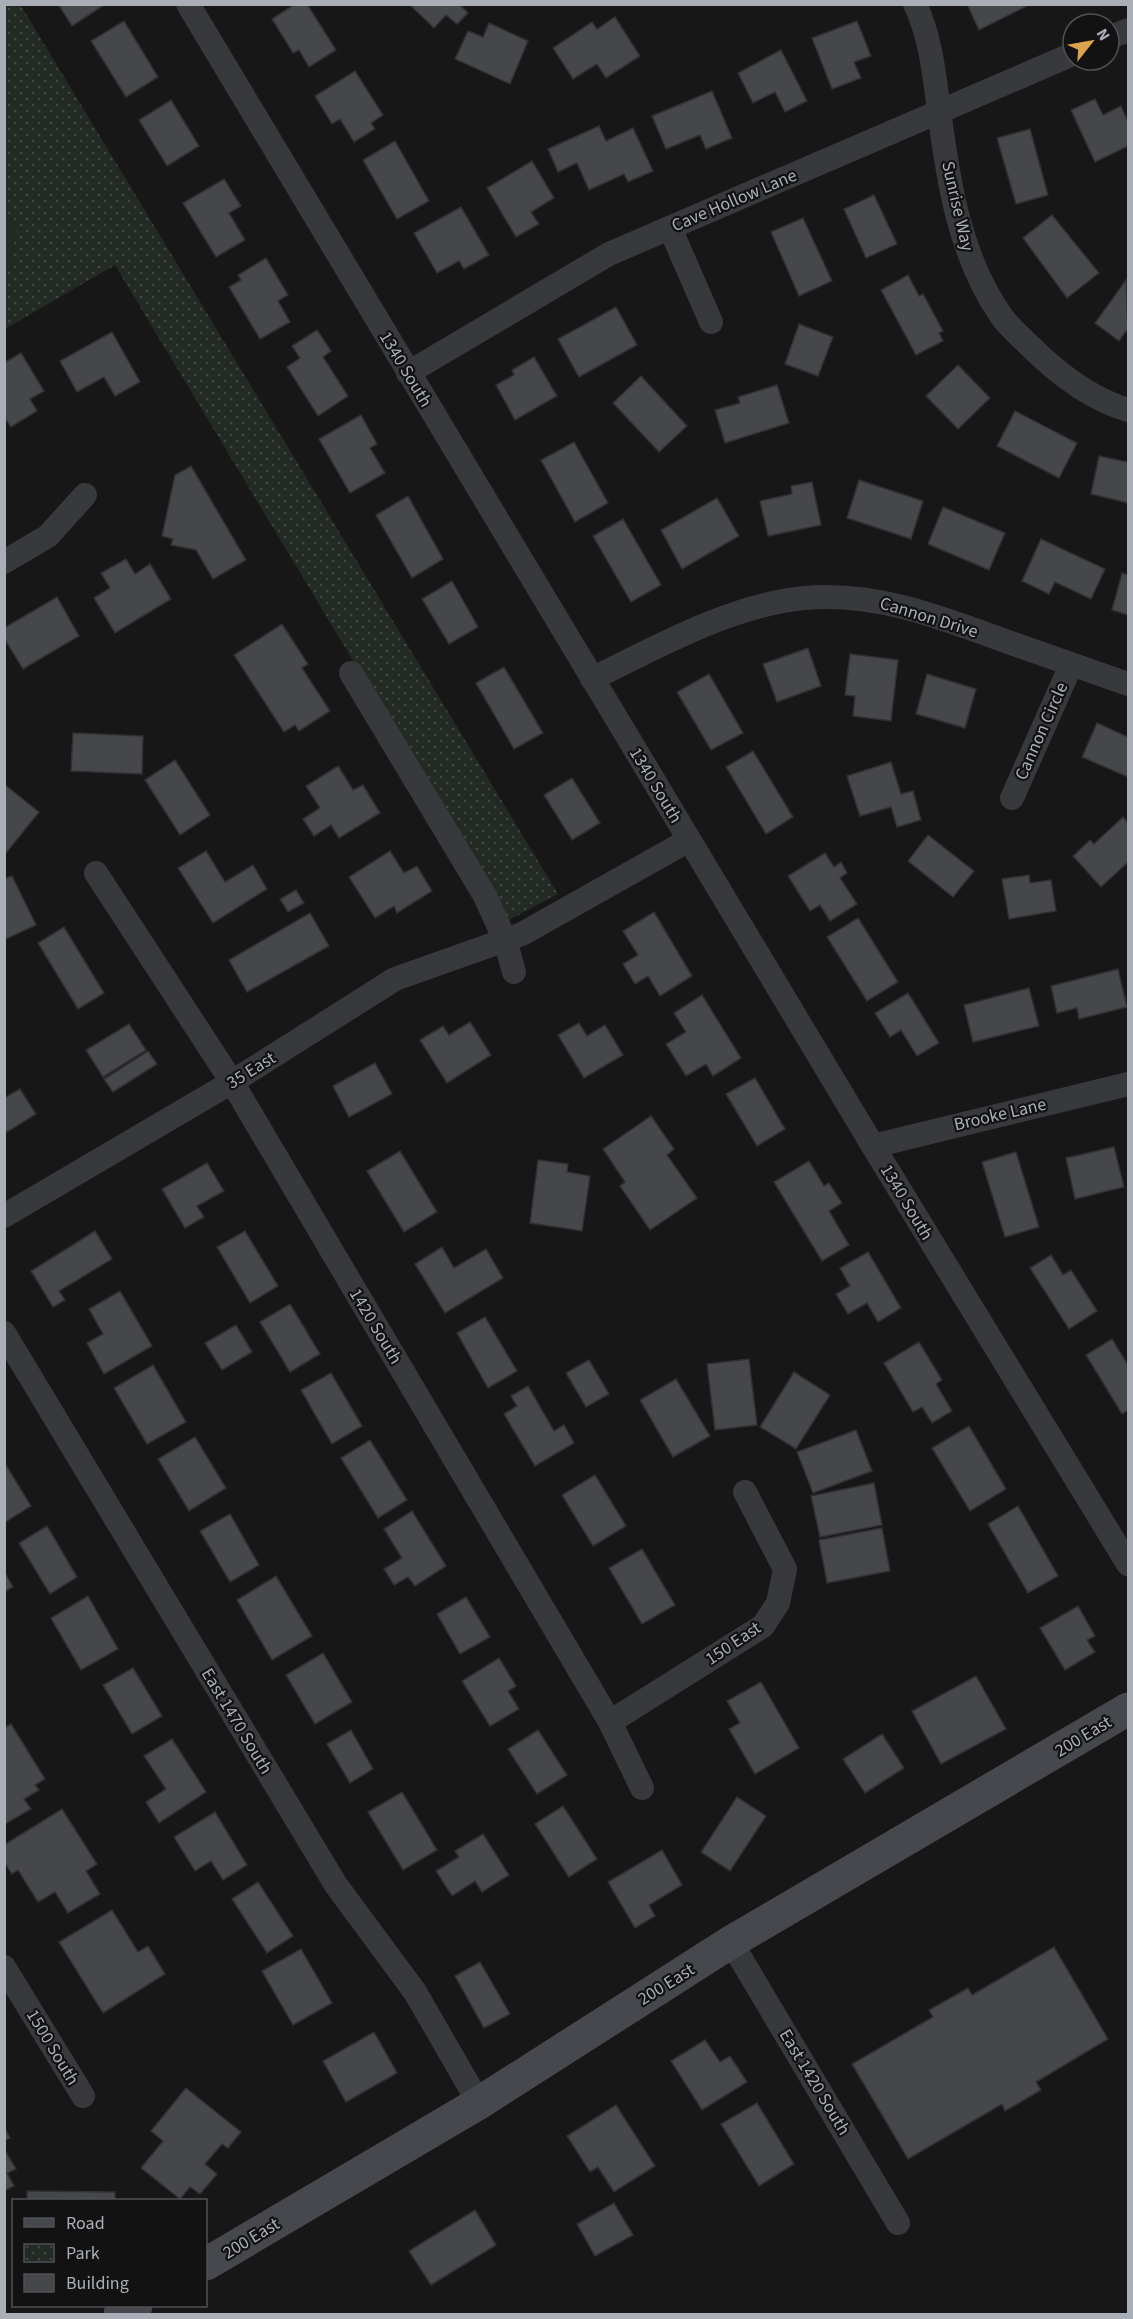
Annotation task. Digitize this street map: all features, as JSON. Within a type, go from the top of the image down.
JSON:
[{"type":"main road","name":"200 East","points":[[207,2263],[479,2103],[731,1942],[1128,1709]]},
{"type":"main road","points":[[120,2314],[134,2307]]},
{"type":"street","name":"1340 South","points":[[188,4],[873,1146],[1128,1564]]},
{"type":"street","name":"Sunrise Way","points":[[915,4],[933,59],[939,111],[962,237],[975,271],[1003,318],[1044,360],[1077,386],[1108,404],[1128,410]]},
{"type":"street","name":"Cave Hollow Lane","points":[[408,373],[609,254],[1061,59]]},
{"type":"street","points":[[670,228],[711,322]]},
{"type":"street","points":[[4,562],[48,536],[85,495]]},
{"type":"street","name":"Cannon Drive","points":[[592,679],[694,630],[762,606],[805,597],[876,600],[944,618],[1128,684]]},
{"type":"street","name":"Cannon Circle","points":[[1012,798],[1071,665]]},
{"type":"street","points":[[351,673],[485,896],[505,940],[514,972]]},
{"type":"street","name":"35 East","points":[[4,1216],[232,1082],[395,980],[522,934],[689,840]]},
{"type":"street","name":"1420 South","points":[[96,873],[232,1082],[610,1722],[642,1788]]},
{"type":"street","name":"Brooke Lane","points":[[873,1146],[1128,1084]]},
{"type":"street","name":"East 1470 South","points":[[4,1333],[336,1885],[415,1992],[479,2103]]},
{"type":"street","name":"150 East","points":[[610,1722],[763,1626],[778,1603],[785,1569],[745,1492]]},
{"type":"street","name":"East 1420 South","points":[[731,1942],[898,2223]]},
{"type":"street","name":"1500 South","points":[[4,1967],[83,2096]]},
{"type":"green space","points":[[20,4],[558,894],[509,920],[115,265],[5,329],[4,5]]},
{"type":"green space","points":[[5,218],[18,221],[7,275],[4,274]]},
{"type":"building","points":[[58,4],[104,4],[104,5],[72,26]]},
{"type":"building","points":[[295,4],[307,4],[336,50],[309,67],[299,50],[293,53],[272,19]]},
{"type":"building","points":[[409,4],[462,4],[461,6],[468,13],[457,24],[446,15],[434,28]]},
{"type":"building","points":[[967,4],[1031,4],[979,30]]},
{"type":"building","points":[[615,17],[640,56],[606,78],[597,64],[573,79],[553,48],[592,22],[597,29]]},
{"type":"building","points":[[124,21],[158,77],[126,97],[91,41]]},
{"type":"building","points":[[857,21],[871,56],[854,62],[861,78],[832,89],[812,38]]},
{"type":"building","points":[[489,23],[528,41],[510,84],[455,59],[468,31],[483,37]]},
{"type":"building","points":[[781,50],[807,101],[785,112],[775,92],[753,103],[738,73]]},
{"type":"building","points":[[355,71],[383,115],[371,123],[375,129],[354,142],[340,119],[332,124],[315,96]]},
{"type":"building","points":[[712,91],[732,138],[706,149],[700,135],[666,149],[652,116]]},
{"type":"building","points":[[1095,99],[1103,115],[1121,106],[1128,122],[1128,146],[1095,162],[1071,110]]},
{"type":"building","points":[[171,100],[199,146],[167,166],[139,120]]},
{"type":"building","points":[[599,126],[606,141],[633,128],[653,171],[628,182],[624,174],[589,190],[577,163],[558,172],[548,149]]},
{"type":"building","points":[[1030,129],[1048,195],[1016,204],[997,138]]},
{"type":"building","points":[[395,141],[429,201],[397,219],[363,160]]},
{"type":"building","points":[[532,161],[554,198],[531,212],[539,224],[516,237],[487,188]]},
{"type":"building","points":[[224,179],[241,206],[229,213],[245,240],[216,257],[183,203]]},
{"type":"building","points":[[874,195],[897,244],[866,258],[844,209]]},
{"type":"building","points":[[461,207],[489,255],[464,269],[459,261],[437,273],[414,233]]},
{"type":"building","points":[[1052,215],[1099,273],[1067,298],[1023,238]]},
{"type":"building","points":[[803,218],[832,281],[799,296],[771,232]]},
{"type":"building","points":[[266,258],[288,295],[278,301],[290,322],[260,339],[229,287],[241,280],[238,275]]},
{"type":"building","points":[[908,275],[919,296],[923,294],[943,331],[939,333],[943,341],[916,355],[881,290]]},
{"type":"building","points":[[1126,280],[1128,333],[1126,331],[1119,341],[1095,323]]},
{"type":"building","points":[[616,307],[637,345],[579,377],[558,339]]},
{"type":"building","points":[[799,324],[833,337],[818,376],[785,364]]},
{"type":"building","points":[[317,330],[331,351],[323,357],[348,396],[318,416],[287,367],[300,358],[292,346]]},
{"type":"building","points":[[112,332],[140,382],[115,396],[104,377],[77,392],[60,361]]},
{"type":"building","points":[[21,353],[44,391],[30,399],[37,411],[11,427],[4,417],[4,363]]},
{"type":"building","points":[[534,357],[557,396],[515,420],[496,385],[514,375],[512,370]]},
{"type":"building","points":[[958,365],[990,398],[958,429],[926,396]]},
{"type":"building","points":[[641,376],[687,426],[659,452],[613,403]]},
{"type":"building","points":[[777,385],[789,423],[725,443],[715,410],[740,403],[738,397]]},
{"type":"building","points":[[1015,411],[1077,443],[1059,478],[997,446]]},
{"type":"building","points":[[361,415],[377,444],[370,448],[385,473],[350,493],[319,439]]},
{"type":"building","points":[[574,442],[608,503],[575,522],[541,460]]},
{"type":"building","points":[[1099,456],[1128,462],[1128,503],[1091,494]]},
{"type":"building","points":[[191,466],[246,560],[213,579],[196,550],[171,545],[173,539],[162,536],[175,475]]},
{"type":"building","points":[[859,480],[923,501],[911,539],[847,518]]},
{"type":"building","points":[[812,482],[821,525],[768,536],[760,501],[792,494],[791,486]]},
{"type":"building","points":[[408,496],[443,559],[412,578],[376,515]]},
{"type":"building","points":[[717,498],[739,536],[682,569],[661,530]]},
{"type":"building","points":[[943,507],[1005,533],[989,570],[928,544]]},
{"type":"building","points":[[623,519],[661,585],[631,602],[593,536]]},
{"type":"building","points":[[1041,539],[1105,569],[1091,599],[1055,582],[1049,594],[1022,581]]},
{"type":"building","points":[[126,559],[135,574],[150,564],[171,599],[115,633],[94,598],[110,588],[101,573]]},
{"type":"building","points":[[1122,573],[1128,575],[1128,615],[1112,610]]},
{"type":"building","points":[[452,581],[478,627],[449,644],[422,599]]},
{"type":"building","points":[[57,597],[79,636],[23,669],[4,638],[4,628]]},
{"type":"building","points":[[282,624],[308,664],[302,668],[330,711],[299,731],[295,725],[284,732],[234,655]]},
{"type":"building","points":[[808,648],[821,686],[777,702],[763,664]]},
{"type":"building","points":[[850,654],[898,660],[891,721],[853,716],[855,696],[845,695]]},
{"type":"building","points":[[504,667],[543,733],[514,749],[476,683]]},
{"type":"building","points":[[709,674],[743,733],[711,750],[677,692]]},
{"type":"building","points":[[927,674],[976,689],[965,728],[916,714]]},
{"type":"building","points":[[1097,723],[1128,737],[1128,777],[1082,757]]},
{"type":"building","points":[[73,733],[143,736],[142,774],[71,771]]},
{"type":"building","points":[[753,751],[793,817],[766,834],[726,767]]},
{"type":"building","points":[[175,760],[210,815],[180,835],[145,780]]},
{"type":"building","points":[[891,762],[901,794],[913,791],[921,820],[897,827],[891,807],[860,816],[847,776]]},
{"type":"building","points":[[338,766],[353,790],[363,785],[380,813],[339,838],[331,825],[314,836],[303,819],[320,808],[306,786]]},
{"type":"building","points":[[572,778],[600,823],[572,840],[544,795]]},
{"type":"building","points":[[4,784],[39,812],[6,853],[4,851]]},
{"type":"building","points":[[1123,817],[1128,823],[1128,862],[1101,887],[1073,856],[1090,840],[1094,844]]},
{"type":"building","points":[[928,835],[974,871],[953,897],[908,861]]},
{"type":"building","points":[[206,851],[225,882],[253,865],[267,889],[213,923],[178,868]]},
{"type":"building","points":[[390,851],[404,873],[417,866],[432,891],[397,913],[394,906],[375,918],[349,877]]},
{"type":"building","points":[[825,853],[834,867],[841,862],[847,873],[840,878],[857,904],[830,921],[820,905],[810,911],[788,876]]},
{"type":"building","points":[[1029,875],[1030,883],[1051,880],[1056,911],[1009,919],[1002,879]]},
{"type":"building","points":[[12,876],[36,925],[4,940],[4,879]]},
{"type":"building","points":[[296,890],[304,903],[288,912],[280,899]]},
{"type":"building","points":[[654,912],[692,976],[660,996],[648,976],[635,984],[623,964],[638,955],[623,931]]},
{"type":"building","points":[[310,913],[329,946],[247,992],[229,960]]},
{"type":"building","points":[[858,918],[898,982],[867,1001],[827,937]]},
{"type":"building","points":[[64,927],[104,993],[78,1009],[38,943]]},
{"type":"building","points":[[1118,969],[1127,1007],[1079,1019],[1077,1008],[1057,1013],[1051,986]]},
{"type":"building","points":[[1029,988],[1039,1026],[973,1042],[964,1005]]},
{"type":"building","points":[[908,993],[939,1043],[917,1056],[901,1030],[890,1037],[875,1013]]},
{"type":"building","points":[[702,995],[741,1058],[713,1076],[706,1064],[686,1076],[666,1044],[686,1032],[674,1013]]},
{"type":"building","points":[[470,1022],[491,1055],[447,1083],[420,1040],[443,1026],[449,1035]]},
{"type":"building","points":[[579,1023],[587,1036],[605,1025],[623,1055],[584,1078],[558,1035]]},
{"type":"building","points":[[129,1024],[146,1050],[103,1077],[86,1050]]},
{"type":"building","points":[[148,1051],[157,1064],[113,1092],[104,1079]]},
{"type":"building","points":[[375,1063],[392,1094],[349,1117],[333,1086]]},
{"type":"building","points":[[755,1078],[785,1129],[757,1146],[726,1094]]},
{"type":"building","points":[[20,1089],[36,1114],[7,1132],[4,1128],[4,1098]]},
{"type":"building","points":[[651,1116],[674,1149],[667,1155],[697,1198],[650,1230],[620,1186],[625,1182],[603,1149]]},
{"type":"building","points":[[1114,1147],[1124,1187],[1075,1199],[1066,1158]]},
{"type":"building","points":[[400,1151],[437,1212],[404,1232],[367,1171]]},
{"type":"building","points":[[1016,1152],[1039,1227],[1005,1237],[982,1162]]},
{"type":"building","points":[[538,1160],[568,1164],[567,1172],[590,1176],[582,1231],[530,1223]]},
{"type":"building","points":[[809,1161],[824,1186],[829,1183],[842,1203],[829,1211],[849,1245],[822,1261],[774,1182]]},
{"type":"building","points":[[207,1163],[224,1191],[197,1206],[204,1217],[185,1228],[162,1189]]},
{"type":"building","points":[[95,1231],[112,1259],[59,1291],[65,1300],[53,1307],[31,1271]]},
{"type":"building","points":[[245,1231],[278,1286],[250,1303],[217,1247]]},
{"type":"building","points":[[442,1247],[454,1268],[486,1249],[503,1278],[445,1313],[415,1264]]},
{"type":"building","points":[[868,1252],[901,1308],[878,1322],[867,1303],[848,1314],[836,1294],[850,1286],[840,1268]]},
{"type":"building","points":[[1051,1255],[1063,1275],[1071,1270],[1097,1311],[1069,1329],[1030,1268]]},
{"type":"building","points":[[120,1291],[152,1346],[104,1374],[87,1343],[103,1334],[89,1309]]},
{"type":"building","points":[[290,1304],[320,1354],[290,1372],[260,1322]]},
{"type":"building","points":[[485,1317],[517,1371],[488,1388],[457,1333]]},
{"type":"building","points":[[236,1325],[252,1352],[222,1370],[205,1343]]},
{"type":"building","points":[[1112,1339],[1128,1365],[1128,1410],[1122,1414],[1086,1355]]},
{"type":"building","points":[[919,1342],[942,1380],[936,1384],[952,1411],[932,1423],[922,1407],[913,1412],[884,1363]]},
{"type":"building","points":[[749,1359],[757,1425],[715,1430],[707,1364]]},
{"type":"building","points":[[589,1360],[609,1394],[586,1407],[566,1373]]},
{"type":"building","points":[[153,1365],[186,1422],[147,1444],[114,1388]]},
{"type":"building","points":[[794,1372],[830,1395],[796,1449],[760,1427]]},
{"type":"building","points":[[331,1373],[362,1426],[332,1444],[301,1390]]},
{"type":"building","points":[[676,1379],[710,1436],[673,1457],[640,1400]]},
{"type":"building","points":[[528,1386],[554,1431],[564,1425],[574,1443],[535,1466],[504,1414],[517,1406],[511,1396]]},
{"type":"building","points":[[969,1426],[1006,1489],[970,1511],[932,1448]]},
{"type":"building","points":[[856,1430],[872,1471],[813,1493],[797,1452]]},
{"type":"building","points":[[195,1437],[226,1488],[189,1511],[158,1459]]},
{"type":"building","points":[[370,1440],[407,1500],[378,1518],[341,1458]]},
{"type":"building","points":[[4,1462],[31,1506],[4,1523]]},
{"type":"building","points":[[595,1475],[626,1526],[593,1546],[562,1495]]},
{"type":"building","points":[[874,1483],[882,1525],[820,1537],[811,1496]]},
{"type":"building","points":[[1018,1506],[1058,1576],[1028,1593],[988,1524]]},
{"type":"building","points":[[412,1511],[446,1566],[415,1586],[408,1577],[394,1585],[384,1569],[402,1558],[384,1529]]},
{"type":"building","points":[[230,1514],[259,1565],[230,1582],[200,1531]]},
{"type":"building","points":[[47,1526],[77,1577],[50,1594],[19,1543]]},
{"type":"building","points":[[882,1528],[890,1571],[827,1583],[819,1540]]},
{"type":"building","points":[[642,1549],[675,1605],[642,1624],[609,1568]]},
{"type":"building","points":[[4,1571],[13,1587],[4,1592]]},
{"type":"building","points":[[276,1576],[312,1636],[272,1660],[237,1600]]},
{"type":"building","points":[[88,1596],[118,1649],[81,1670],[51,1618]]},
{"type":"building","points":[[466,1597],[490,1637],[460,1654],[437,1614]]},
{"type":"building","points":[[1078,1606],[1095,1636],[1087,1640],[1095,1652],[1065,1670],[1040,1628]]},
{"type":"building","points":[[323,1653],[352,1702],[315,1724],[286,1675]]},
{"type":"building","points":[[499,1658],[516,1686],[508,1691],[519,1709],[490,1726],[462,1681]]},
{"type":"building","points":[[133,1668],[162,1716],[132,1734],[103,1685]]},
{"type":"building","points":[[976,1676],[1006,1729],[941,1764],[912,1711]]},
{"type":"building","points":[[761,1682],[799,1748],[755,1774],[729,1729],[740,1723],[727,1701]]},
{"type":"building","points":[[11,1724],[45,1779],[35,1785],[39,1790],[24,1799],[31,1809],[5,1824],[4,1728]]},
{"type":"building","points":[[351,1730],[373,1769],[350,1783],[327,1744]]},
{"type":"building","points":[[538,1730],[567,1775],[537,1794],[508,1749]]},
{"type":"building","points":[[882,1734],[904,1768],[865,1793],[843,1759]]},
{"type":"building","points":[[172,1739],[206,1792],[159,1823],[146,1802],[166,1789],[144,1756]]},
{"type":"building","points":[[402,1792],[437,1850],[403,1870],[368,1812]]},
{"type":"building","points":[[737,1797],[766,1816],[730,1871],[701,1852]]},
{"type":"building","points":[[563,1806],[597,1859],[569,1877],[535,1824]]},
{"type":"building","points":[[62,1809],[97,1864],[86,1871],[100,1894],[68,1913],[55,1892],[38,1902],[18,1870],[12,1874],[4,1862],[4,1845]]},
{"type":"building","points":[[215,1812],[247,1865],[223,1880],[211,1861],[195,1871],[174,1837]]},
{"type":"building","points":[[483,1834],[509,1875],[482,1892],[475,1881],[452,1896],[436,1871],[459,1857],[455,1851]]},
{"type":"building","points":[[662,1850],[682,1885],[649,1905],[655,1916],[635,1928],[608,1882]]},
{"type":"building","points":[[258,1882],[293,1936],[267,1953],[232,1899]]},
{"type":"building","points":[[112,1910],[138,1952],[148,1946],[165,1974],[103,2013],[59,1942]]},
{"type":"building","points":[[1054,1947],[1108,2039],[1036,2082],[1041,2090],[1005,2111],[1002,2104],[908,2159],[852,2064],[933,2017],[929,2010],[968,1988],[972,1995]]},
{"type":"building","points":[[301,1949],[332,2003],[293,2025],[262,1971]]},
{"type":"building","points":[[480,1962],[510,2014],[484,2028],[455,1976]]},
{"type":"building","points":[[374,2032],[397,2073],[346,2102],[323,2061]]},
{"type":"building","points":[[705,2040],[720,2062],[730,2056],[747,2082],[702,2110],[671,2061]]},
{"type":"building","points":[[186,2088],[241,2132],[228,2148],[222,2144],[205,2164],[217,2174],[200,2194],[190,2187],[180,2199],[141,2168],[163,2141],[151,2131]]},
{"type":"building","points":[[757,2103],[794,2164],[759,2186],[721,2124]]},
{"type":"building","points":[[616,2105],[655,2166],[614,2192],[598,2167],[590,2172],[567,2136]]},
{"type":"building","points":[[4,2127],[10,2138],[4,2141]]},
{"type":"building","points":[[4,2149],[16,2169],[7,2173],[14,2186],[4,2191]]},
{"type":"building","points":[[27,2191],[115,2192],[115,2199],[27,2199]]},
{"type":"building","points":[[614,2203],[633,2235],[595,2256],[577,2224]]},
{"type":"building","points":[[475,2210],[496,2245],[431,2285],[409,2251]]}]
